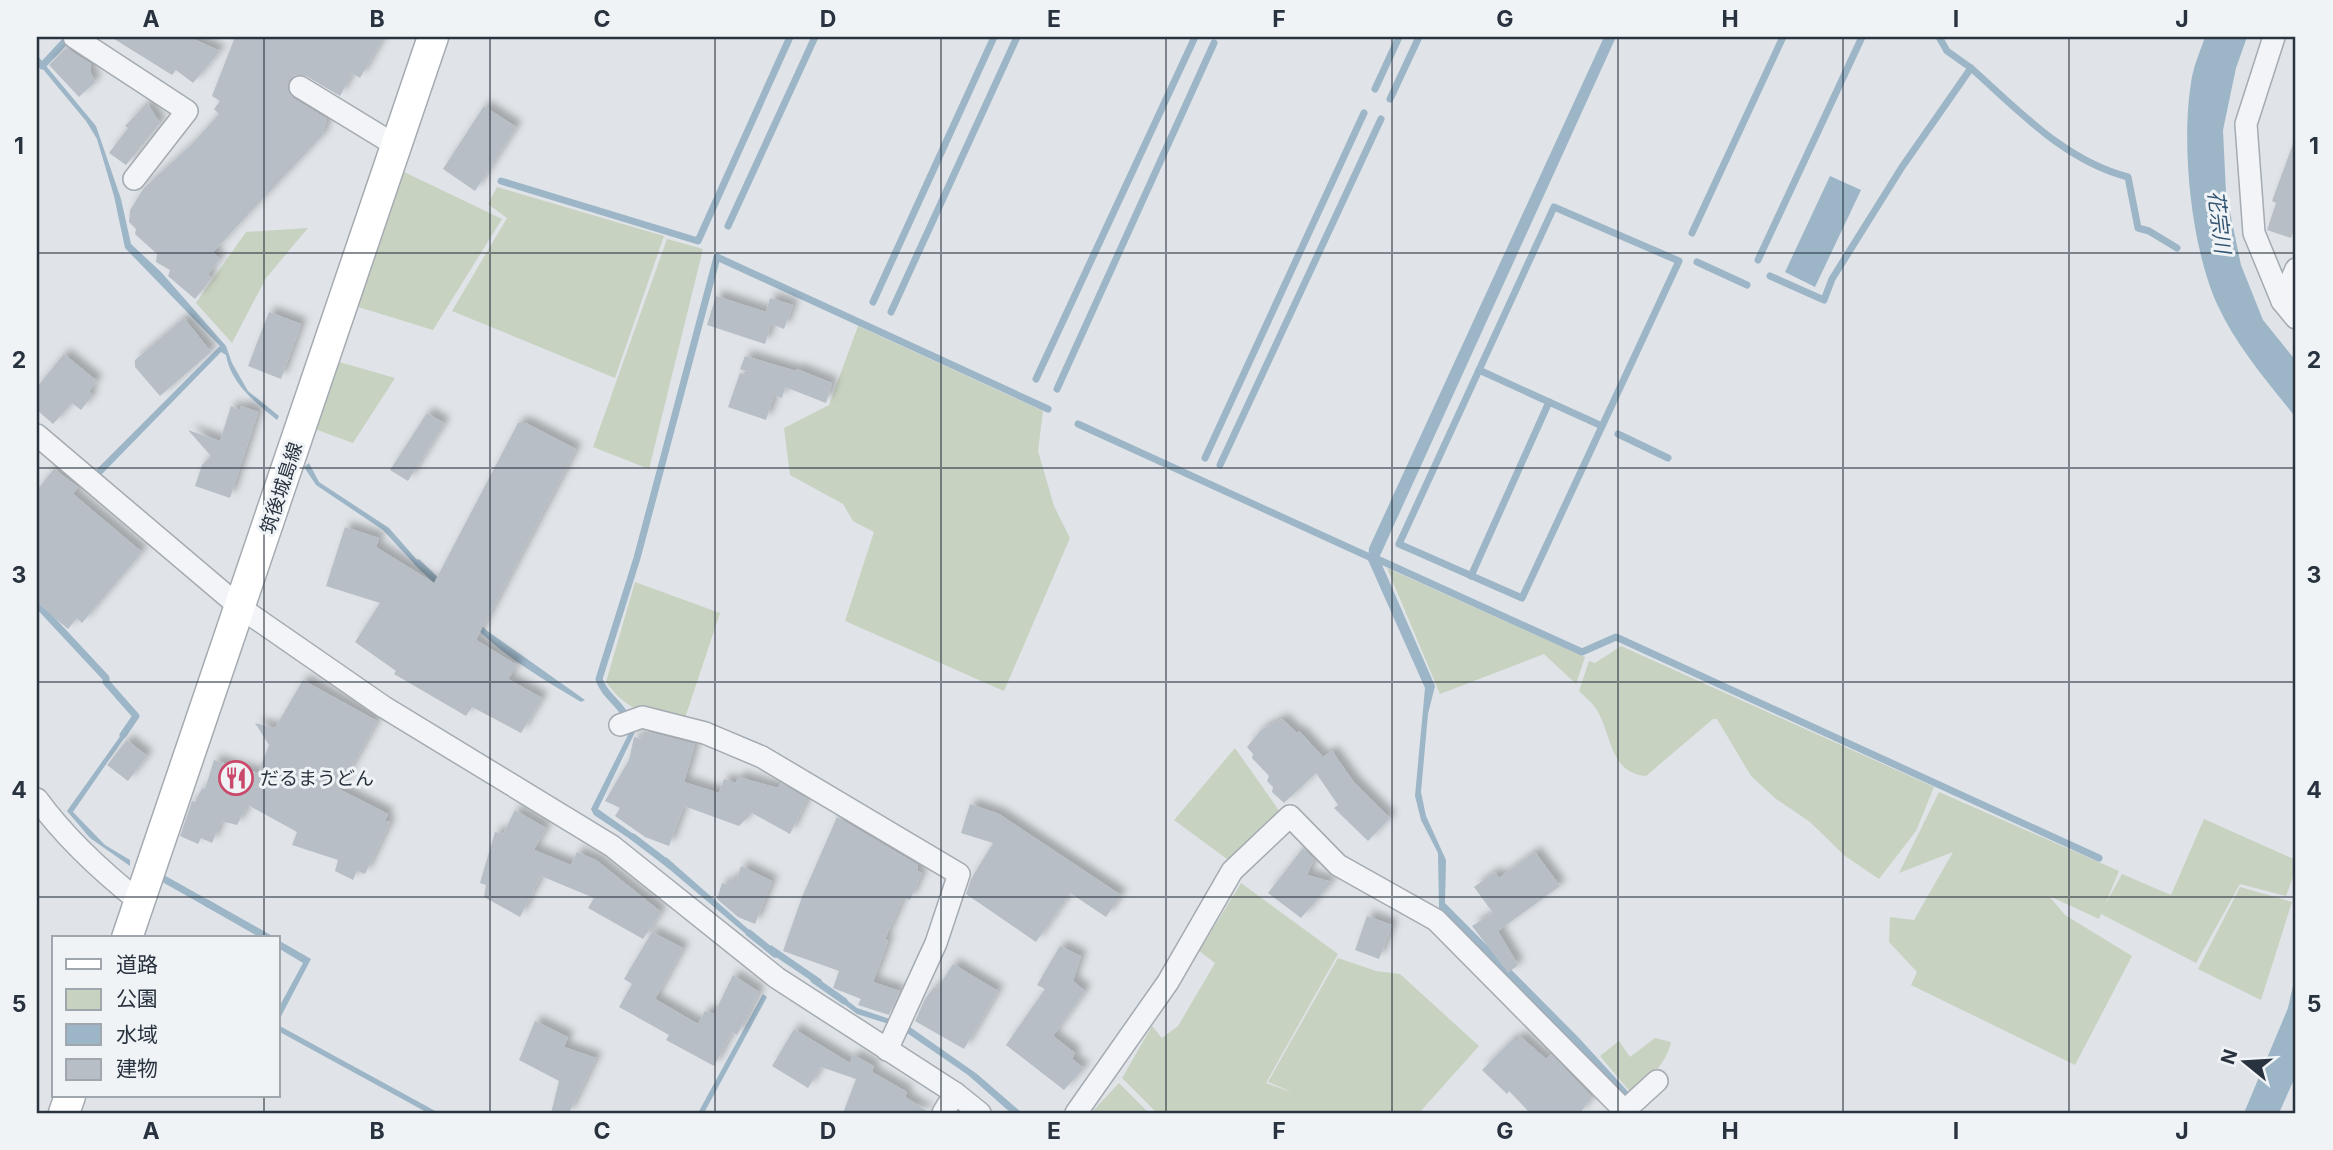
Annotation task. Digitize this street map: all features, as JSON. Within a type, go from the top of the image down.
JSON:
[{"type":"main road","name":"筑後城島線","points":[[128,936],[433,37]]},
{"type":"street","points":[[74,37],[187,111],[134,179]]},
{"type":"street","points":[[2274,37],[2246,124],[2254,233],[2283,301],[2296,318]]},
{"type":"street","points":[[300,87],[395,145]]},
{"type":"street","points":[[2283,301],[2296,269]]},
{"type":"street","points":[[37,435],[241,608],[384,707],[612,846],[777,978],[955,1093],[980,1113]]},
{"type":"street","points":[[620,725],[642,717],[705,733],[762,757],[959,874],[936,943],[887,1050]]},
{"type":"street","points":[[37,799],[56,825],[106,875],[139,902]]},
{"type":"street","points":[[1076,1113],[1168,982],[1232,871],[1290,816],[1338,865],[1436,920],[1623,1112],[1657,1081]]},
{"type":"street","points":[[943,1113],[955,1093]]},
{"type":"green space","points":[[400,170],[502,219],[433,330],[355,306]]},
{"type":"green space","points":[[497,187],[664,236],[615,378],[452,311],[507,218],[488,204]]},
{"type":"green space","points":[[308,228],[266,278],[232,343],[196,303],[246,232]]},
{"type":"green space","points":[[667,239],[703,249],[649,469],[593,447]]},
{"type":"green space","points":[[858,326],[1043,411],[1038,451],[1054,506],[1070,538],[1004,691],[845,621],[874,532],[853,521],[843,504],[790,475],[784,428],[829,405]]},
{"type":"green space","points":[[336,361],[395,378],[353,443],[312,428]]},
{"type":"green space","points":[[1387,568],[1585,657],[1576,684],[1544,654],[1440,694]]},
{"type":"green space","points":[[635,582],[720,613],[684,721],[631,706],[606,682]]},
{"type":"green space","points":[[1621,646],[1934,787],[1916,831],[1879,879],[1845,856],[1810,822],[1776,799],[1751,776],[1717,719],[1713,719],[1646,776],[1625,768],[1614,752],[1596,709],[1579,691],[1589,661],[1595,663]]},
{"type":"green space","points":[[1235,748],[1280,812],[1231,862],[1174,820]]},
{"type":"green space","points":[[1939,792],[2119,871],[2105,905],[2122,874],[2171,895],[2204,819],[2296,860],[2296,869],[2286,896],[2240,884],[2196,963],[2101,914],[2099,919],[2049,896],[2065,915],[2132,956],[2075,1065],[1911,985],[1917,972],[1889,942],[1890,917],[1914,920],[1953,852],[1899,873]]},
{"type":"green space","points":[[1241,883],[1338,954],[1266,1083],[1294,1093],[1268,1082],[1338,958],[1376,971],[1400,974],[1479,1046],[1419,1113],[1157,1113],[1122,1078],[1152,1026],[1162,1038],[1178,1026],[1215,963],[1199,951]]},
{"type":"green space","points":[[2240,887],[2292,902],[2261,1000],[2198,969]]},
{"type":"green space","points":[[1655,1038],[1671,1042],[1669,1050],[1656,1071],[1632,1094],[1600,1056],[1619,1041],[1630,1057]]},
{"type":"green space","points":[[1119,1083],[1149,1113],[1091,1113]]},
{"type":"water","points":[[1604,37],[1616,37],[1379,558],[1435,686],[1428,714],[1421,792],[1426,816],[1446,860],[1445,903],[1579,1038],[1632,1096],[1628,1098],[1439,908],[1438,853],[1421,820],[1415,796],[1425,688],[1368,560],[1369,548]]},
{"type":"water","name":"花宗川","points":[[2205,37],[2247,37],[2236,68],[2223,130],[2226,193],[2241,265],[2263,320],[2296,361],[2296,418],[2233,334],[2217,304],[2201,254],[2190,195],[2187,136],[2192,77]]},
{"type":"water","points":[[37,55],[96,126],[121,199],[131,244],[161,272],[226,346],[248,391],[279,416],[277,420],[245,392],[233,375],[226,355],[221,352],[101,475],[96,470],[220,346],[125,248],[114,196],[97,139],[86,121],[37,62]]},
{"type":"water","points":[[1830,176],[1861,190],[1815,287],[1785,272]]},
{"type":"water","points":[[309,463],[319,482],[389,528],[425,569],[422,572],[383,530],[316,485],[304,467]]},
{"type":"water","points":[[445,586],[486,630],[585,700],[581,702],[502,651],[473,625]]},
{"type":"water","points":[[632,727],[636,730],[598,809],[642,840],[639,845],[594,815],[591,809]]},
{"type":"water","points":[[126,728],[129,731],[73,812],[105,845],[130,860],[130,866],[90,838],[67,811]]},
{"type":"water","points":[[666,857],[756,936],[753,940],[662,863]]},
{"type":"water","points":[[207,899],[272,936],[257,936],[203,905]]},
{"type":"water","points":[[280,941],[311,959],[280,1018],[280,1005],[303,963],[280,949]]},
{"type":"water","points":[[771,945],[822,980],[819,986],[767,951]]},
{"type":"water","points":[[2296,972],[2296,1075],[2279,1113],[2244,1113],[2288,1008]]},
{"type":"water","points":[[763,994],[767,997],[704,1113],[698,1113]]},
{"type":"water","points":[[840,995],[857,1008],[893,1020],[892,1025],[857,1014],[836,998]]},
{"type":"water","points":[[280,1026],[439,1113],[428,1113],[280,1032]]},
{"type":"water","points":[[910,1027],[977,1074],[1022,1113],[1011,1113],[968,1075],[907,1033]]},
{"type":"building","points":[[111,37],[189,37],[220,51],[193,83],[176,70],[172,75]]},
{"type":"building","points":[[235,37],[383,37],[360,78],[352,73],[340,96],[306,76],[294,75],[289,80],[287,87],[293,98],[327,119],[322,136],[213,252],[220,259],[208,274],[211,279],[195,299],[168,276],[170,270],[156,262],[157,254],[135,234],[136,229],[129,222],[130,210],[144,188],[193,143],[219,114],[214,109],[220,101],[212,96]]},
{"type":"building","points":[[66,48],[91,64],[90,71],[95,82],[79,97],[49,65]]},
{"type":"building","points":[[147,103],[160,123],[126,165],[109,153],[128,128],[125,126]]},
{"type":"building","points":[[484,106],[516,127],[475,191],[443,169]]},
{"type":"building","points":[[2294,141],[2296,222],[2291,238],[2267,230],[2276,203],[2272,201]]},
{"type":"building","points":[[716,296],[766,312],[770,298],[793,305],[784,329],[771,324],[765,344],[707,325]]},
{"type":"building","points":[[269,312],[301,324],[281,379],[248,366]]},
{"type":"building","points":[[184,318],[211,352],[160,396],[135,367],[135,360]]},
{"type":"building","points":[[64,354],[97,381],[89,391],[92,396],[81,410],[72,403],[53,424],[37,410],[37,387]]},
{"type":"building","points":[[745,356],[796,371],[797,369],[832,383],[826,403],[785,387],[782,398],[774,395],[766,420],[728,407],[740,373],[748,375],[749,372],[740,369]]},
{"type":"building","points":[[231,406],[240,410],[241,406],[258,412],[230,498],[195,486],[202,465],[211,456],[188,430],[220,441]]},
{"type":"building","points":[[427,413],[444,423],[408,481],[390,470]]},
{"type":"building","points":[[518,423],[526,423],[576,449],[476,640],[517,665],[508,679],[542,698],[521,733],[472,707],[466,716],[394,674],[396,671],[355,642],[380,603],[326,586],[345,527],[379,538],[376,547],[434,583]]},
{"type":"building","points":[[54,469],[78,487],[73,494],[142,552],[82,623],[77,618],[68,629],[37,603],[37,490]]},
{"type":"building","points":[[303,680],[377,721],[339,789],[388,814],[385,821],[390,822],[365,874],[357,871],[353,880],[335,871],[338,860],[292,845],[297,832],[248,805],[237,825],[221,821],[212,843],[201,838],[198,844],[180,836],[192,801],[195,802],[202,788],[205,789],[214,760],[258,773],[269,745],[255,723],[275,728]]},
{"type":"building","points":[[1282,719],[1297,733],[1299,731],[1323,757],[1332,751],[1353,781],[1390,818],[1368,841],[1334,808],[1338,805],[1316,773],[1284,803],[1272,792],[1273,787],[1267,781],[1269,776],[1252,758],[1253,754],[1247,747],[1261,730]]},
{"type":"building","points":[[644,731],[695,744],[684,782],[719,793],[724,779],[736,783],[738,777],[778,788],[781,783],[807,799],[790,834],[752,813],[739,826],[684,806],[669,846],[645,837],[615,816],[620,808],[605,801],[629,760],[634,737],[641,739]]},
{"type":"building","points":[[127,740],[147,756],[128,781],[107,765]]},
{"type":"building","points":[[970,804],[999,814],[1121,895],[1106,917],[1070,893],[1036,942],[966,894],[971,879],[993,843],[961,833]]},
{"type":"building","points":[[515,810],[546,828],[534,850],[571,865],[577,852],[596,860],[661,912],[643,939],[588,908],[594,898],[541,876],[520,917],[484,897],[486,885],[480,883],[495,832],[503,834]]},
{"type":"building","points":[[837,817],[918,865],[917,871],[922,873],[910,900],[903,898],[885,939],[888,941],[873,982],[900,991],[889,1015],[858,1005],[861,999],[833,988],[839,971],[783,951],[802,897]]},
{"type":"building","points":[[1303,848],[1314,859],[1307,875],[1332,882],[1301,918],[1268,893]]},
{"type":"building","points":[[1535,852],[1560,886],[1498,931],[1518,965],[1508,973],[1472,926],[1493,913],[1474,887],[1495,872],[1499,878]]},
{"type":"building","points":[[741,866],[772,881],[755,924],[738,917],[717,899],[722,883],[729,885],[731,878],[737,880]]},
{"type":"building","points":[[1367,916],[1392,925],[1379,959],[1355,950]]},
{"type":"building","points":[[652,932],[683,948],[655,999],[698,1024],[705,1011],[714,1014],[733,975],[759,992],[737,1035],[732,1032],[714,1066],[666,1040],[669,1035],[619,1007],[632,984],[624,979]]},
{"type":"building","points":[[1060,946],[1081,956],[1073,981],[1085,991],[1053,1036],[1075,1053],[1072,1059],[1084,1068],[1064,1090],[1006,1045],[1045,989],[1037,985]]},
{"type":"building","points":[[953,964],[998,991],[964,1049],[915,1021],[925,999],[934,987],[937,989]]},
{"type":"building","points":[[535,1021],[568,1037],[564,1047],[596,1058],[569,1113],[551,1113],[559,1081],[519,1060]]},
{"type":"building","points":[[794,1029],[850,1063],[853,1055],[874,1066],[872,1072],[907,1092],[905,1097],[930,1113],[843,1113],[856,1079],[821,1067],[808,1088],[772,1066]]},
{"type":"building","points":[[1520,1036],[1546,1059],[1551,1054],[1592,1097],[1580,1113],[1530,1113],[1509,1091],[1507,1094],[1482,1070],[1513,1039],[1517,1041]]},
{"type":"waterway","points":[[42,66],[69,37]]},
{"type":"waterway","points":[[501,181],[698,241],[790,37]]},
{"type":"waterway","points":[[728,226],[815,37]]},
{"type":"waterway","points":[[873,302],[994,37]]},
{"type":"waterway","points":[[891,312],[1017,37]]},
{"type":"waterway","points":[[1036,379],[1195,37]]},
{"type":"waterway","points":[[1375,89],[1399,37]]},
{"type":"waterway","points":[[1390,99],[1419,37]]},
{"type":"waterway","points":[[1692,233],[1783,37]]},
{"type":"waterway","points":[[1758,260],[1862,37]]},
{"type":"waterway","points":[[1939,37],[1947,51],[1971,68]]},
{"type":"waterway","points":[[1057,389],[1214,43]]},
{"type":"waterway","points":[[1770,276],[1824,300],[1832,279],[1902,167],[1971,68],[2063,147],[2105,169],[2128,177],[2138,228],[2149,231],[2177,248]]},
{"type":"waterway","points":[[1205,458],[1364,113]]},
{"type":"waterway","points":[[1220,465],[1381,119]]},
{"type":"waterway","points":[[1554,207],[1679,261],[1522,598],[1399,544],[1554,207]]},
{"type":"waterway","points":[[627,719],[599,679],[637,558],[717,257],[1048,409]]},
{"type":"waterway","points":[[1697,262],[1747,285]]},
{"type":"waterway","points":[[1471,576],[1549,402],[1479,370]]},
{"type":"waterway","points":[[1549,402],[1602,426]]},
{"type":"waterway","points":[[1078,424],[1376,560]]},
{"type":"waterway","points":[[1618,434],[1668,458]]},
{"type":"waterway","points":[[1375,558],[1582,652],[1616,637],[2099,858]]},
{"type":"waterway","points":[[418,563],[442,586]]},
{"type":"waterway","points":[[37,604],[106,678],[106,682],[136,716],[123,735]]},
{"type":"waterway","points":[[633,837],[671,866]]},
{"type":"waterway","points":[[155,874],[212,906]]},
{"type":"waterway","points":[[749,933],[775,954]]},
{"type":"waterway","points":[[814,980],[844,1001]]},
{"type":"place","name":"だるまうどん","points":[[236,778]]}]
